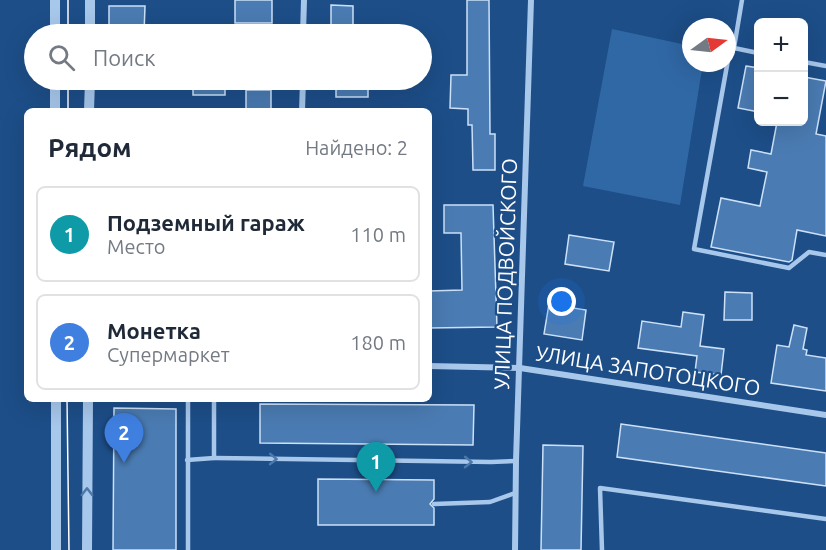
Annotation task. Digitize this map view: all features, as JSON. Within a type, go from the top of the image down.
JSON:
[{"type":"street","points":[[55,0],[55,24]]},
{"type":"street","points":[[90,0],[90,24]]},
{"type":"street","points":[[303,24],[304,0]]},
{"type":"street","name":"УЛИЦА ПОДВОЙСКОГО","points":[[515,550],[531,0]]},
{"type":"street","points":[[55,90],[55,108]]},
{"type":"street","points":[[90,90],[90,108]]},
{"type":"street","points":[[303,90],[303,108]]},
{"type":"street","name":"УЛИЦА ЗАПОТОЦКОГО","points":[[432,366],[520,368],[826,415]]},
{"type":"street","points":[[56,402],[56,550]]},
{"type":"street","points":[[87,550],[88,402]]},
{"type":"lane","points":[[736,36],[742,0]]},
{"type":"lane","points":[[736,48],[754,52]]},
{"type":"lane","points":[[808,63],[826,66]]},
{"type":"lane","points":[[726,72],[694,249],[789,268],[809,252],[826,255]]},
{"type":"lane","points":[[188,402],[188,550]]},
{"type":"lane","points":[[214,402],[214,458]]},
{"type":"lane","points":[[187,459],[516,461]]},
{"type":"lane","points":[[602,550],[600,489],[826,519]]},
{"type":"lane","points":[[434,504],[490,502],[515,494]]},
{"type":"shaded area","points":[[612,29],[682,44],[682,72],[702,72],[680,205],[583,186]]},
{"type":"building","points":[[235,0],[272,0],[272,23],[235,23]]},
{"type":"building","points":[[467,0],[489,0],[490,134],[495,134],[495,170],[473,170],[472,125],[468,125],[468,109],[450,108],[451,75],[467,75]]},
{"type":"building","points":[[331,5],[353,6],[353,24],[331,24]]},
{"type":"building","points":[[109,6],[145,6],[144,24],[109,24]]},
{"type":"building","points":[[746,66],[754,67],[754,111],[738,108]]},
{"type":"building","points":[[808,78],[826,81],[816,134],[826,136],[826,236],[797,230],[792,260],[789,262],[711,247],[721,198],[760,206],[767,172],[748,168],[751,150],[771,154],[776,126],[808,126]]},
{"type":"building","points":[[193,90],[225,90],[225,95],[193,95]]},
{"type":"building","points":[[246,90],[271,90],[271,108],[246,108]]},
{"type":"building","points":[[336,90],[368,90],[368,97],[336,97]]},
{"type":"building","points":[[444,205],[493,205],[497,327],[432,328],[432,291],[462,290],[461,233],[444,233]]},
{"type":"building","points":[[569,235],[614,242],[609,271],[565,264]]},
{"type":"building","points":[[725,292],[752,293],[752,320],[724,320]]},
{"type":"building","points":[[549,304],[586,310],[582,340],[544,334]]},
{"type":"building","points":[[683,312],[704,315],[700,346],[724,349],[721,375],[695,372],[697,356],[638,348],[642,321],[681,327]]},
{"type":"building","points":[[794,325],[807,328],[803,349],[807,350],[806,355],[826,358],[826,391],[771,383],[777,345],[789,347]]},
{"type":"building","points":[[260,404],[474,405],[473,445],[260,443]]},
{"type":"building","points":[[114,408],[176,409],[176,550],[113,550]]},
{"type":"building","points":[[621,424],[826,453],[826,486],[617,457]]},
{"type":"building","points":[[543,445],[583,446],[581,550],[541,550]]},
{"type":"building","points":[[318,479],[434,480],[434,499],[430,504],[434,508],[434,525],[318,525]]},
{"type":"tram line","points":[[68,0],[68,24]]},
{"type":"tram line","points":[[68,90],[68,108]]},
{"type":"tram line","points":[[67,402],[69,550]]},
{"type":"place","name":"Монетка","points":[[124,463]]},
{"type":"place","name":"Подземный гараж","points":[[376,492]]}]
